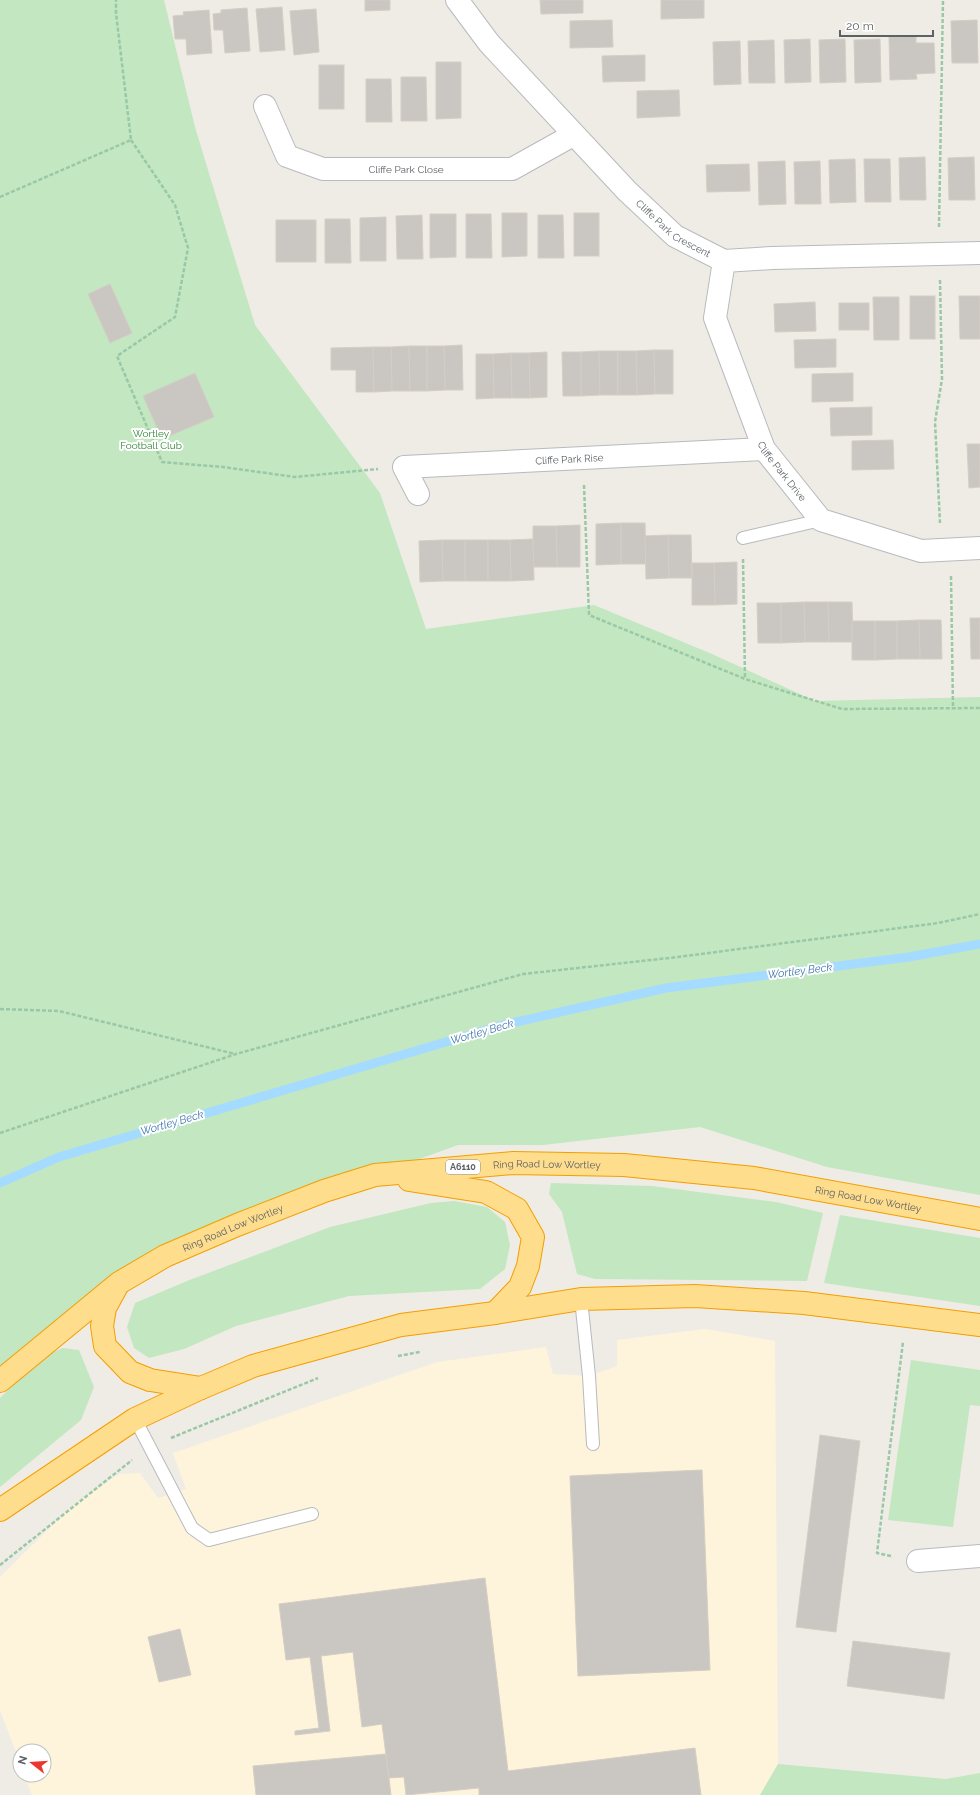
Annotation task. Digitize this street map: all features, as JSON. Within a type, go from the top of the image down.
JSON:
[{"type":"highway","name":"Ring Road Low Wortley","points":[[0,1381],[119,1283],[165,1256],[237,1225],[375,1174],[513,1163],[624,1165],[754,1178],[980,1219]]},
{"type":"highway","points":[[375,1174],[486,1192],[517,1210],[533,1237],[528,1266],[520,1287],[495,1313]]},
{"type":"highway","points":[[119,1283],[105,1308],[102,1326],[105,1346],[130,1372],[150,1380],[201,1388]]},
{"type":"highway","points":[[0,1510],[135,1419],[201,1388],[253,1366],[402,1325],[495,1313],[580,1299],[710,1297],[804,1303],[980,1325]]},
{"type":"street","name":"Cliffe Park Crescent","points":[[457,0],[490,43],[573,135],[627,191],[675,236],[724,261],[772,258],[980,253]]},
{"type":"street","name":"Cliffe Park Close","points":[[265,106],[287,156],[323,169],[512,169],[573,135]]},
{"type":"street","name":"Cliffe Park Drive","points":[[724,261],[715,318],[764,449],[821,520]]},
{"type":"street","name":"Cliffe Park Rise","points":[[404,467],[764,449]]},
{"type":"street","points":[[404,467],[418,494]]},
{"type":"street","points":[[821,520],[922,551],[980,548]]},
{"type":"street","points":[[918,1561],[980,1556]]},
{"type":"lane","points":[[742,538],[821,520]]},
{"type":"lane","points":[[580,1299],[589,1376],[593,1444]]},
{"type":"lane","points":[[135,1419],[192,1528],[209,1540],[312,1514]]},
{"type":"path","points":[[116,0],[116,12],[131,140],[175,204],[188,248],[175,318],[117,356],[162,462],[224,467],[295,477],[404,467]]},
{"type":"path","points":[[943,0],[939,254],[942,379],[936,422],[946,549],[953,708]]},
{"type":"path","points":[[0,197],[131,140]]},
{"type":"path","points":[[583,458],[589,615],[745,679],[842,708],[980,708]]},
{"type":"path","points":[[742,538],[745,679]]},
{"type":"path","points":[[0,1133],[236,1054],[523,974],[678,957],[938,922],[980,914]]},
{"type":"path","points":[[0,1009],[59,1011],[236,1054]]},
{"type":"path","points":[[904,1337],[877,1553],[918,1561]]},
{"type":"path","points":[[390,1358],[421,1352]]},
{"type":"path","points":[[0,1565],[150,1447],[323,1377]]},
{"type":"shaded area","points":[[705,1329],[775,1341],[778,1764],[760,1795],[32,1795],[27,1783],[52,1783],[52,1743],[12,1743],[0,1710],[0,1577],[73,1505],[119,1474],[140,1473],[158,1498],[186,1489],[173,1453],[437,1362],[546,1347],[553,1374],[589,1376],[617,1366],[617,1340]]},
{"type":"green space","name":"Wortley Football Club","points":[[0,0],[164,0],[195,127],[255,325],[380,493],[426,629],[594,605],[712,654],[815,701],[980,697],[980,1195],[827,1167],[700,1127],[543,1145],[458,1145],[375,1175],[165,1256],[0,1381]]},
{"type":"green space","points":[[551,1183],[652,1186],[776,1202],[823,1213],[807,1281],[595,1279],[577,1274],[562,1212],[549,1194]]},
{"type":"green space","points":[[454,1201],[487,1207],[505,1222],[510,1245],[505,1269],[480,1289],[349,1296],[236,1326],[184,1349],[149,1358],[134,1348],[127,1327],[135,1303],[187,1281],[330,1227],[431,1203]]},
{"type":"green space","points":[[840,1215],[980,1238],[980,1306],[824,1283]]},
{"type":"green space","points":[[63,1348],[79,1350],[94,1387],[81,1420],[0,1487],[0,1398],[22,1376],[38,1363],[54,1352]]},
{"type":"green space","points":[[911,1360],[980,1370],[980,1406],[970,1405],[953,1527],[888,1520]]},
{"type":"green space","points":[[778,1764],[946,1779],[980,1773],[980,1795],[760,1795]]},
{"type":"building","points":[[365,0],[390,0],[390,10],[365,11]]},
{"type":"building","points":[[540,0],[583,0],[583,13],[541,14]]},
{"type":"building","points":[[661,0],[704,0],[704,18],[661,19]]},
{"type":"building","points":[[282,7],[285,50],[260,52],[256,9]]},
{"type":"building","points":[[247,8],[250,51],[225,53],[223,30],[214,30],[213,14],[221,13],[221,10]]},
{"type":"building","points":[[316,9],[319,52],[294,55],[290,11]]},
{"type":"building","points":[[209,10],[212,53],[187,55],[186,39],[175,39],[173,16],[184,15],[183,12]]},
{"type":"building","points":[[612,20],[613,47],[570,48],[570,21]]},
{"type":"building","points":[[977,20],[978,63],[952,63],[951,21]]},
{"type":"building","points":[[916,36],[916,43],[934,43],[935,73],[916,74],[917,79],[890,80],[889,37]]},
{"type":"building","points":[[810,39],[811,82],[785,83],[784,40]]},
{"type":"building","points":[[845,39],[846,82],[820,83],[819,40]]},
{"type":"building","points":[[880,39],[881,82],[855,83],[854,40]]},
{"type":"building","points":[[774,40],[775,83],[749,83],[748,41]]},
{"type":"building","points":[[740,41],[741,84],[714,85],[713,42]]},
{"type":"building","points":[[645,55],[645,81],[603,82],[602,56]]},
{"type":"building","points":[[436,62],[461,62],[461,118],[436,119]]},
{"type":"building","points":[[319,65],[344,65],[344,109],[319,109]]},
{"type":"building","points":[[401,77],[426,77],[427,121],[401,121]]},
{"type":"building","points":[[366,79],[391,79],[392,122],[366,122]]},
{"type":"building","points":[[679,90],[680,116],[637,118],[637,91]]},
{"type":"building","points":[[925,157],[926,200],[900,200],[899,158]]},
{"type":"building","points":[[974,157],[975,200],[949,200],[948,158]]},
{"type":"building","points":[[855,159],[856,202],[830,203],[829,160]]},
{"type":"building","points":[[864,159],[890,159],[891,202],[865,202]]},
{"type":"building","points":[[785,161],[786,204],[759,205],[758,162]]},
{"type":"building","points":[[820,161],[821,204],[795,204],[794,162]]},
{"type":"building","points":[[749,164],[750,191],[707,192],[706,165]]},
{"type":"building","points":[[502,213],[527,213],[527,256],[502,257]]},
{"type":"building","points":[[574,213],[599,213],[599,256],[574,256]]},
{"type":"building","points":[[430,214],[456,214],[456,257],[430,258]]},
{"type":"building","points":[[466,214],[491,214],[492,258],[466,258]]},
{"type":"building","points":[[422,215],[423,259],[397,259],[396,216]]},
{"type":"building","points":[[538,215],[563,215],[564,258],[538,258]]},
{"type":"building","points":[[386,217],[386,261],[360,261],[360,218]]},
{"type":"building","points":[[325,219],[350,219],[351,263],[325,263]]},
{"type":"building","points":[[276,220],[316,220],[316,262],[276,262]]},
{"type":"building","points":[[110,284],[132,333],[110,343],[88,294]]},
{"type":"building","points":[[910,296],[935,296],[935,339],[910,339]]},
{"type":"building","points":[[959,296],[980,296],[980,339],[960,339]]},
{"type":"building","points":[[873,297],[899,297],[899,340],[874,340]]},
{"type":"building","points":[[815,302],[816,331],[775,332],[774,304]]},
{"type":"building","points":[[839,303],[869,303],[869,330],[839,330]]},
{"type":"building","points":[[836,339],[836,367],[795,368],[794,340]]},
{"type":"building","points":[[462,345],[463,390],[445,390],[444,346]]},
{"type":"building","points":[[409,346],[410,391],[392,391],[391,347]]},
{"type":"building","points":[[409,346],[427,346],[427,391],[410,391]]},
{"type":"building","points":[[427,346],[444,346],[445,390],[427,391]]},
{"type":"building","points":[[373,347],[374,392],[356,392],[356,370],[331,370],[331,348]]},
{"type":"building","points":[[373,347],[391,347],[392,391],[374,392]]},
{"type":"building","points":[[654,350],[655,394],[637,395],[636,351]]},
{"type":"building","points":[[654,350],[673,350],[673,394],[655,394]]},
{"type":"building","points":[[599,351],[600,395],[581,396],[581,352]]},
{"type":"building","points":[[599,351],[618,351],[618,395],[600,395]]},
{"type":"building","points":[[618,351],[636,351],[637,395],[618,395]]},
{"type":"building","points":[[547,352],[547,397],[530,398],[529,353]]},
{"type":"building","points":[[562,352],[581,352],[581,396],[563,396]]},
{"type":"building","points":[[511,353],[512,398],[494,398],[493,354]]},
{"type":"building","points":[[511,353],[529,353],[530,398],[512,398]]},
{"type":"building","points":[[476,354],[493,354],[494,398],[476,399]]},
{"type":"building","points":[[195,373],[214,417],[162,439],[143,396]]},
{"type":"building","points":[[853,373],[853,401],[812,402],[812,374]]},
{"type":"building","points":[[872,407],[872,435],[831,436],[830,408]]},
{"type":"building","points":[[893,440],[894,469],[852,470],[852,441]]},
{"type":"building","points":[[967,444],[980,444],[980,487],[969,488]]},
{"type":"building","points":[[621,523],[621,564],[596,565],[596,524]]},
{"type":"building","points":[[621,523],[645,523],[646,564],[621,564]]},
{"type":"building","points":[[580,525],[580,567],[557,567],[556,526]]},
{"type":"building","points":[[533,526],[556,526],[557,567],[533,567]]},
{"type":"building","points":[[668,535],[691,535],[692,578],[669,578]]},
{"type":"building","points":[[668,535],[669,578],[646,579],[645,536]]},
{"type":"building","points":[[533,539],[534,580],[511,581],[510,540]]},
{"type":"building","points":[[442,540],[443,581],[420,582],[419,541]]},
{"type":"building","points":[[442,540],[465,540],[465,581],[443,581]]},
{"type":"building","points":[[465,540],[488,540],[488,581],[465,581]]},
{"type":"building","points":[[488,540],[510,540],[511,581],[488,581]]},
{"type":"building","points":[[737,562],[737,604],[715,605],[714,563]]},
{"type":"building","points":[[692,563],[714,563],[715,605],[692,605]]},
{"type":"building","points":[[804,602],[805,642],[781,643],[781,603]]},
{"type":"building","points":[[804,602],[828,602],[829,642],[805,642]]},
{"type":"building","points":[[828,602],[852,602],[853,642],[829,642]]},
{"type":"building","points":[[757,603],[781,603],[781,643],[758,643]]},
{"type":"building","points":[[970,618],[980,618],[980,659],[971,659]]},
{"type":"building","points":[[919,620],[941,620],[942,659],[920,659]]},
{"type":"building","points":[[919,620],[920,659],[897,659],[897,621]]},
{"type":"building","points":[[852,621],[875,621],[875,660],[852,660]]},
{"type":"building","points":[[875,621],[897,621],[897,659],[875,660]]},
{"type":"building","points":[[820,1435],[860,1441],[836,1632],[796,1627]]},
{"type":"building","points":[[702,1470],[710,1670],[578,1676],[570,1476]]},
{"type":"building","points":[[485,1578],[508,1771],[695,1748],[701,1795],[479,1795],[479,1788],[406,1795],[404,1777],[389,1778],[382,1724],[362,1727],[353,1652],[321,1656],[330,1731],[295,1735],[295,1731],[319,1728],[310,1657],[286,1660],[279,1604]]},
{"type":"building","points":[[180,1629],[191,1675],[159,1682],[148,1637]]},
{"type":"building","points":[[853,1641],[950,1653],[944,1699],[847,1686]]},
{"type":"building","points":[[386,1754],[391,1795],[256,1795],[253,1766]]},
{"type":"waterway","name":"Wortley Beck","points":[[0,1183],[59,1157],[503,1025],[666,988],[909,957],[980,944]]}]
